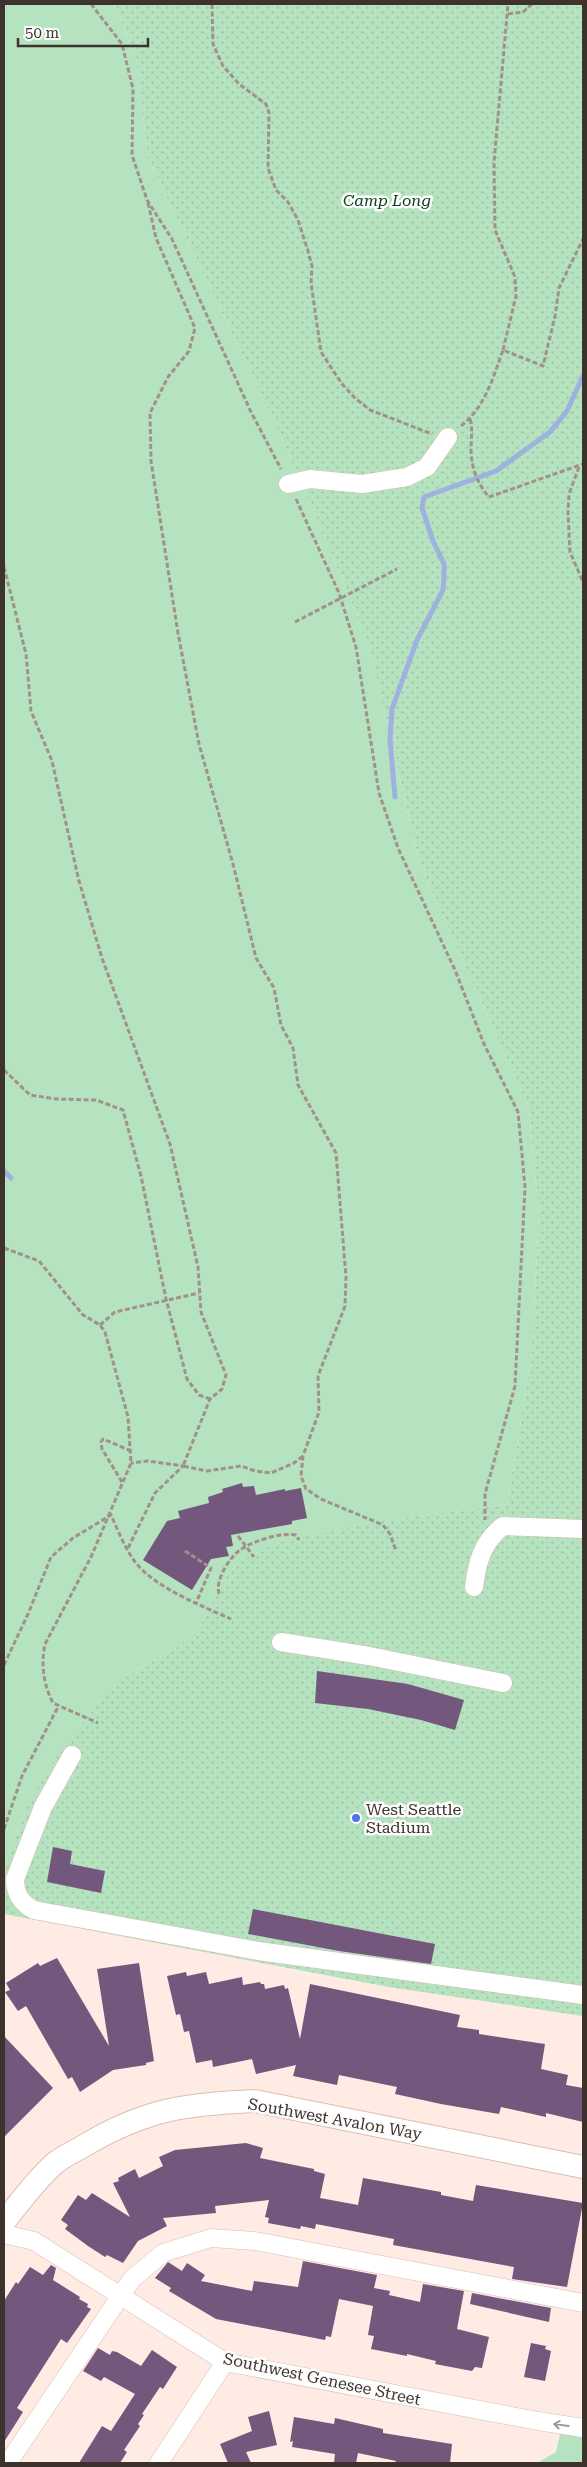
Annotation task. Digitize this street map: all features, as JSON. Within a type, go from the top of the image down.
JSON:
[{"type":"main road","name":"Southwest Avalon Way","points":[[4,2222],[30,2188],[55,2163],[112,2130],[136,2119],[170,2109],[212,2103],[255,2101],[583,2167]]},
{"type":"street","points":[[288,484],[310,479],[362,484],[407,477],[427,467],[448,437]]},
{"type":"street","points":[[474,1587],[481,1552],[502,1526],[583,1529]]},
{"type":"street","points":[[281,1642],[369,1656],[503,1683]]},
{"type":"street","points":[[72,1755],[42,1807],[15,1879],[15,1887],[21,1901],[34,1910],[258,1951],[583,1995]]},
{"type":"street","name":"Southwest Genesee Street","points":[[4,2234],[34,2241],[225,2362],[583,2428]]},
{"type":"street","points":[[8,2463],[132,2279],[163,2253],[211,2238],[255,2241],[583,2303]]},
{"type":"street","points":[[159,2463],[225,2362]]},
{"type":"path","points":[[91,4],[122,44],[133,89],[132,155],[147,200],[156,238],[196,328],[189,351],[168,377],[150,413],[151,461],[178,633],[198,734],[256,958],[274,988],[281,1025],[293,1048],[298,1085],[336,1153],[346,1277],[345,1306],[318,1376],[319,1412],[302,1456],[300,1470],[306,1489],[330,1503],[383,1525],[390,1534],[396,1551]]},
{"type":"path","points":[[212,4],[214,44],[223,66],[239,84],[266,104],[269,113],[268,168],[276,190],[288,202],[298,220],[308,251],[312,266],[312,283],[321,352],[342,384],[370,410],[422,431],[448,437],[470,419],[491,385],[503,350],[516,296],[515,277],[495,230],[494,162],[508,4]]},
{"type":"path","points":[[508,14],[523,12],[532,4]]},
{"type":"path","points":[[147,200],[172,239],[251,412],[310,527],[341,598],[356,647],[379,793],[398,848],[455,970],[484,1044],[518,1112],[524,1187],[515,1386],[485,1494],[485,1523]]},
{"type":"path","points":[[503,350],[544,366],[559,288],[583,239]]},
{"type":"path","points":[[470,419],[473,428],[471,458],[478,482],[489,497],[583,464]]},
{"type":"path","points":[[579,466],[569,494],[569,530],[570,552],[583,582]]},
{"type":"path","points":[[4,567],[26,654],[31,711],[52,761],[79,881],[102,958],[170,1144],[198,1267],[201,1312],[226,1374],[222,1390],[210,1399],[183,1466],[155,1493],[128,1549]]},
{"type":"path","points":[[295,622],[396,569]]},
{"type":"path","points":[[4,1070],[30,1095],[56,1099],[96,1100],[123,1110],[141,1176],[166,1299],[187,1379],[198,1395],[210,1399]]},
{"type":"path","points":[[4,1248],[40,1261],[83,1315],[100,1325],[105,1332],[125,1402],[132,1451],[131,1463],[122,1482],[111,1515],[45,1644],[43,1663],[46,1686],[53,1703],[58,1707],[98,1723]]},
{"type":"path","points":[[100,1325],[115,1312],[199,1293]]},
{"type":"path","points":[[122,1482],[102,1449],[101,1442],[103,1439],[108,1440],[132,1451]]},
{"type":"path","points":[[131,1463],[148,1461],[207,1471],[240,1466],[263,1473],[294,1463],[302,1456]]},
{"type":"path","points":[[111,1515],[135,1562],[156,1580],[196,1603],[231,1619]]},
{"type":"path","points":[[4,1665],[28,1614],[51,1557],[73,1538],[111,1515]]},
{"type":"path","points":[[219,1594],[217,1584],[220,1577],[238,1552],[246,1546],[286,1534],[296,1535],[299,1540]]},
{"type":"path","points":[[238,1536],[254,1557]]},
{"type":"path","points":[[185,1551],[211,1568],[196,1603]]},
{"type":"path","points":[[4,1829],[22,1776],[58,1707]]},
{"type":"green space","points":[[4,4],[115,4],[136,57],[148,158],[277,427],[349,595],[371,654],[420,865],[529,1108],[539,1215],[531,1361],[507,1504],[394,1519],[239,1562],[227,1575],[198,1630],[176,1648],[136,1670],[94,1708],[27,1805],[4,1869]]},
{"type":"green space","name":"Camp Long","points":[[115,4],[583,4],[583,2016],[389,1987],[4,1914],[4,1869],[27,1805],[53,1762],[94,1708],[118,1684],[136,1670],[176,1648],[198,1630],[227,1575],[239,1562],[278,1541],[394,1519],[507,1504],[531,1361],[539,1215],[529,1108],[420,865],[371,654],[349,595],[277,427],[148,158],[136,57]]},
{"type":"green space","points":[[561,2430],[583,2435],[583,2463],[537,2463],[556,2452]]},
{"type":"building","points":[[242,1483],[243,1487],[254,1486],[256,1495],[301,1488],[307,1518],[292,1521],[292,1524],[231,1535],[233,1546],[226,1547],[229,1556],[211,1559],[192,1590],[143,1560],[167,1521],[180,1518],[178,1511],[209,1503],[208,1497],[223,1492],[222,1489]]},
{"type":"building","points":[[317,1671],[408,1684],[464,1700],[455,1730],[421,1720],[368,1709],[315,1703]]},
{"type":"building","points":[[53,1847],[72,1851],[70,1864],[105,1871],[101,1893],[47,1882]]},
{"type":"building","points":[[253,1909],[435,1944],[431,1964],[339,1951],[248,1934]]},
{"type":"building","points":[[57,1958],[109,2046],[97,1969],[139,1963],[154,2061],[146,2063],[146,2065],[113,2070],[80,2092],[72,2077],[68,2079],[26,2006],[18,2011],[5,1992],[10,1990],[6,1983],[38,1963],[40,1966]]},
{"type":"building","points":[[186,1972],[187,1976],[206,1972],[209,1984],[242,1977],[243,1985],[260,1982],[264,1984],[265,1989],[284,1985],[285,1989],[288,1988],[300,2039],[310,1984],[460,2015],[457,2027],[479,2030],[479,2034],[545,2044],[541,2069],[568,2075],[566,2085],[583,2088],[583,2122],[546,2113],[546,2117],[501,2107],[499,2114],[441,2104],[395,2094],[397,2087],[339,2075],[337,2085],[293,2076],[296,2065],[256,2074],[252,2059],[213,2067],[212,2060],[196,2063],[189,2031],[184,2032],[180,2014],[176,2015],[167,1976]]},
{"type":"building","points":[[4,2036],[53,2088],[4,2137]]},
{"type":"building","points":[[246,2143],[263,2148],[260,2158],[314,2169],[314,2171],[325,2174],[320,2198],[358,2205],[363,2178],[441,2192],[441,2195],[473,2201],[476,2185],[583,2203],[567,2287],[512,2279],[514,2267],[393,2245],[394,2239],[316,2224],[315,2229],[301,2226],[300,2229],[268,2223],[269,2218],[265,2217],[269,2200],[215,2206],[216,2213],[163,2218],[167,2226],[138,2241],[123,2263],[107,2255],[105,2257],[65,2229],[68,2225],[61,2220],[78,2195],[86,2200],[92,2193],[130,2217],[113,2183],[119,2181],[118,2178],[135,2169],[139,2178],[163,2166],[159,2157],[175,2150]]},
{"type":"building","points":[[303,2261],[377,2275],[374,2288],[390,2291],[389,2295],[420,2302],[423,2284],[464,2291],[457,2329],[489,2337],[482,2368],[475,2367],[472,2371],[435,2364],[436,2361],[407,2354],[407,2356],[371,2349],[374,2336],[368,2335],[373,2306],[339,2299],[331,2337],[326,2336],[325,2340],[216,2319],[169,2291],[171,2288],[155,2278],[168,2262],[182,2271],[187,2263],[205,2275],[201,2281],[252,2291],[254,2281],[298,2287]]},
{"type":"building","points":[[51,2265],[56,2268],[53,2280],[80,2297],[79,2299],[88,2304],[87,2307],[91,2309],[67,2343],[61,2339],[17,2408],[23,2412],[4,2442],[4,2301],[16,2282],[18,2284],[30,2267],[43,2275]]},
{"type":"building","points":[[472,2293],[551,2308],[549,2322],[470,2304]]},
{"type":"building","points":[[531,2343],[546,2346],[545,2349],[551,2351],[545,2381],[524,2377]]},
{"type":"building","points":[[98,2348],[110,2355],[112,2351],[117,2352],[141,2366],[152,2350],[177,2367],[163,2389],[160,2387],[142,2414],[144,2415],[138,2424],[140,2426],[124,2450],[127,2452],[120,2463],[79,2463],[102,2426],[111,2431],[135,2394],[104,2377],[101,2381],[83,2371]]},
{"type":"building","points":[[269,2411],[277,2445],[246,2452],[251,2463],[228,2463],[220,2444],[252,2431],[248,2417]]},
{"type":"building","points":[[294,2417],[334,2424],[335,2418],[383,2429],[383,2433],[452,2444],[450,2463],[395,2463],[396,2461],[358,2453],[356,2463],[334,2463],[335,2454],[292,2447],[293,2441],[290,2442]]},
{"type":"waterway","points":[[395,797],[390,740],[392,709],[417,640],[443,590],[444,564],[433,541],[422,508],[424,497],[496,471],[550,432],[567,411],[583,376]]},
{"type":"waterway","points":[[4,1171],[11,1178]]},
{"type":"place","name":"West Seattle Stadium","points":[[356,1818]]}]
